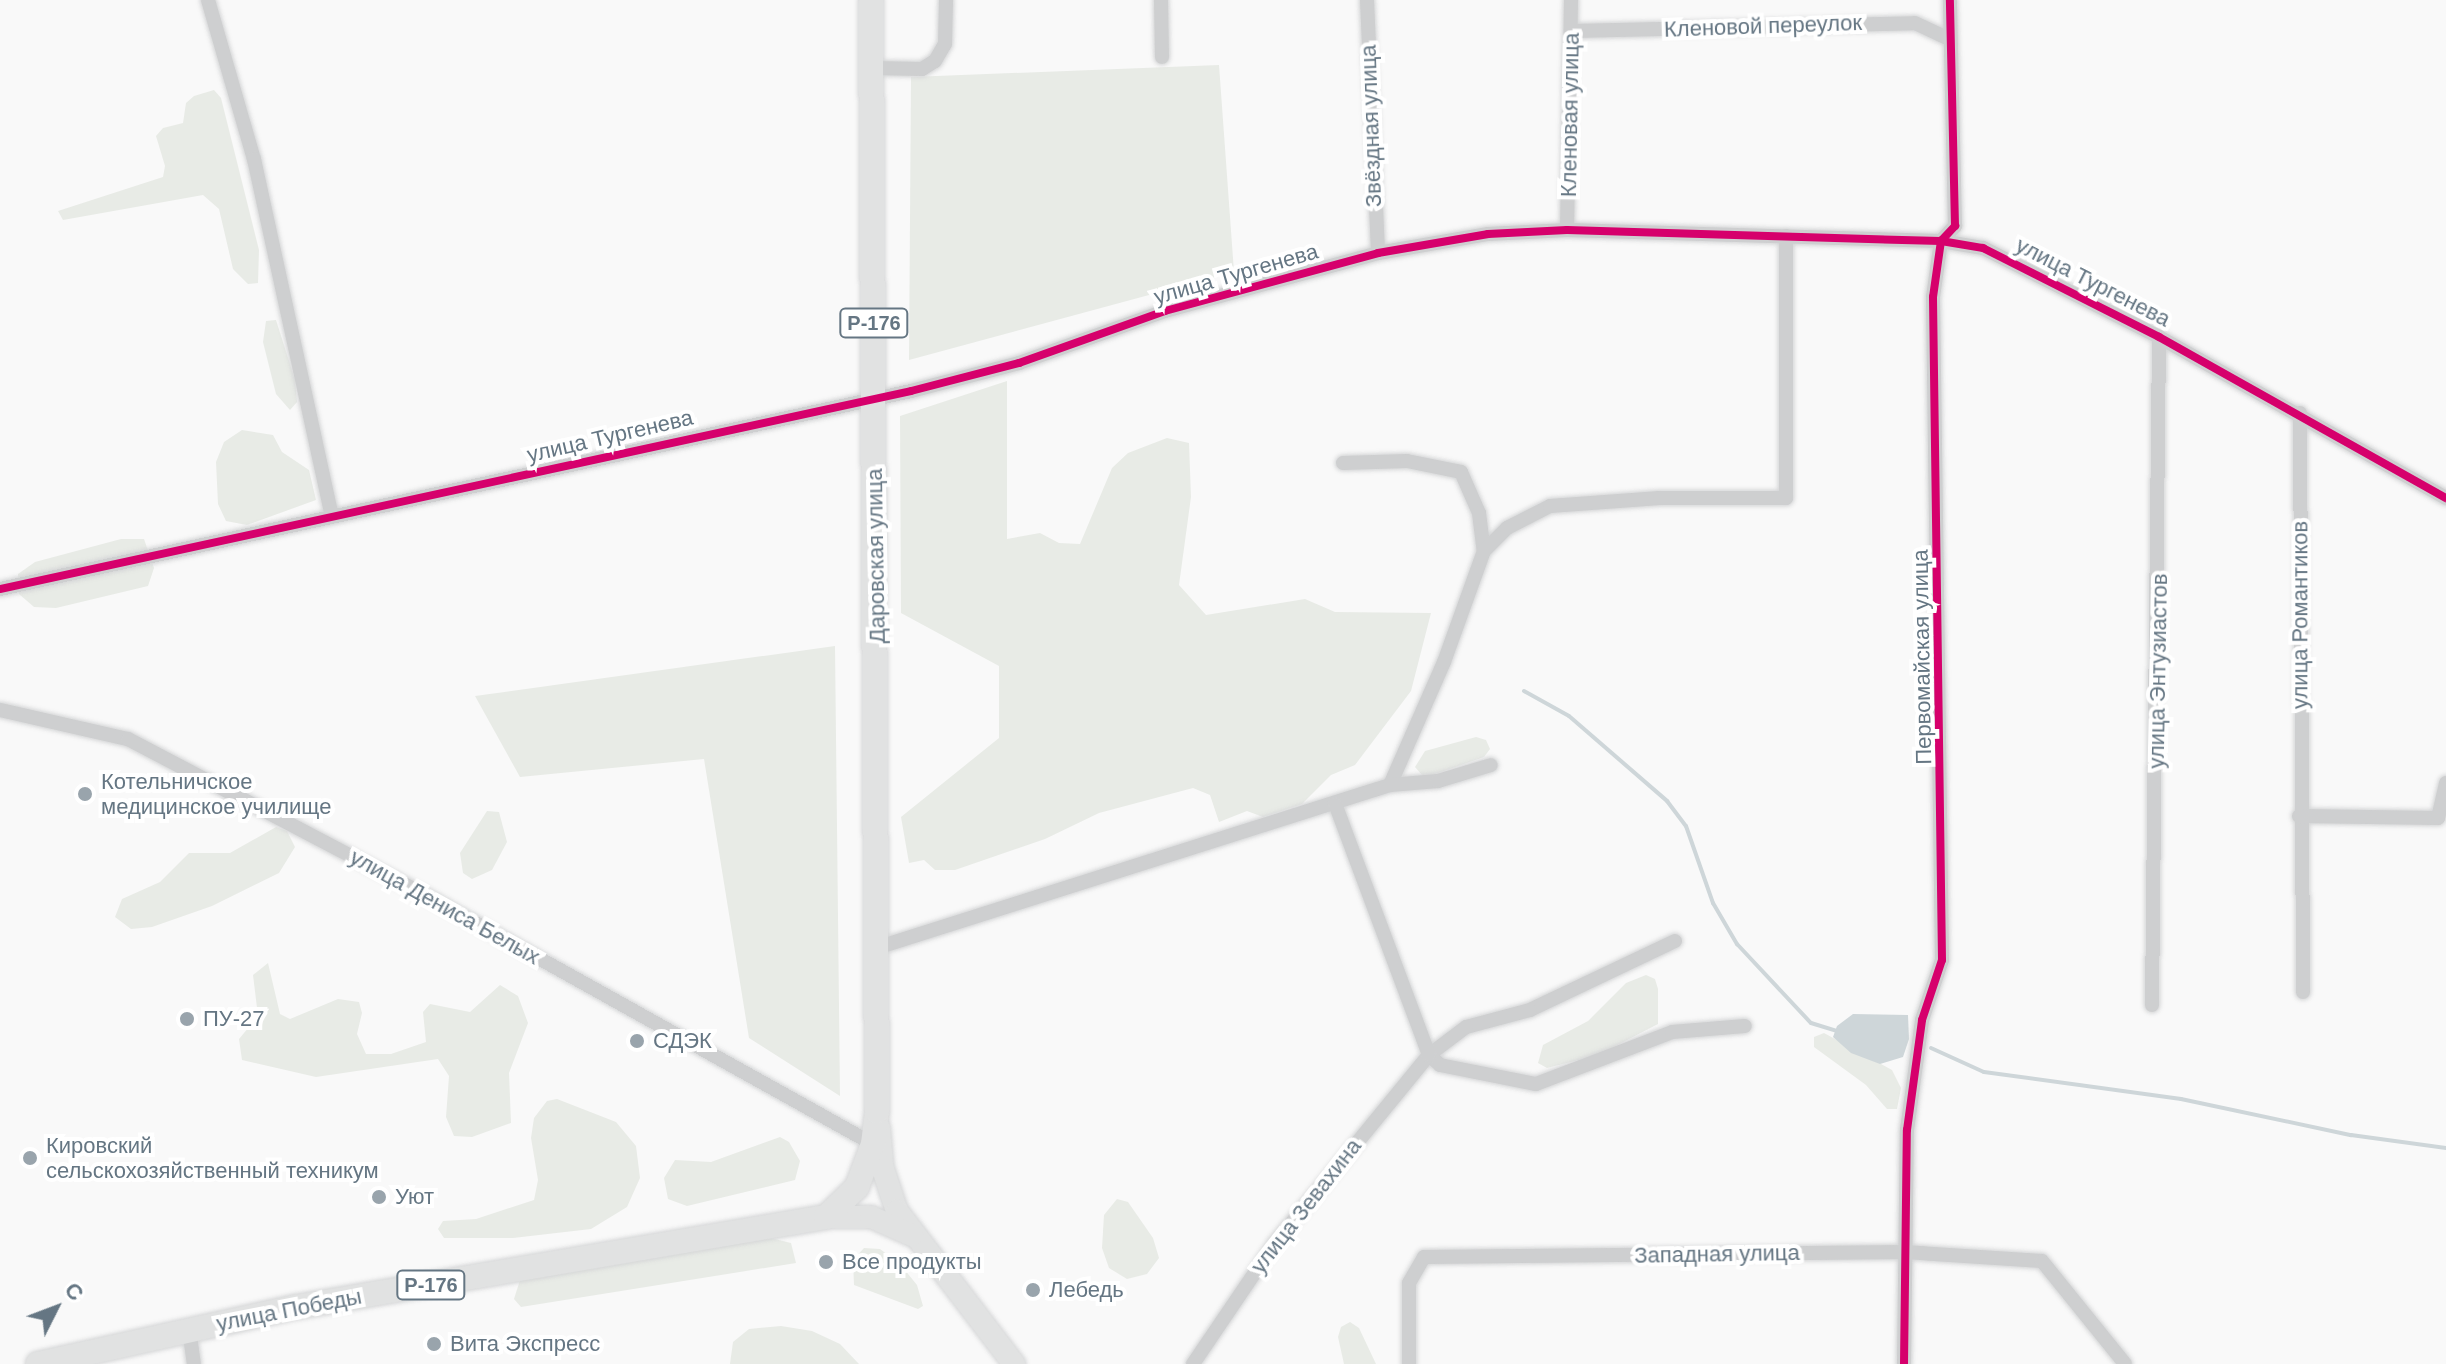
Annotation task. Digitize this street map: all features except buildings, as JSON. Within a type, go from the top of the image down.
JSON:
[{"type":"highway","name":"Даровская улица","points":[[826,1217],[857,1187],[873,1144],[877,1111],[873,949],[879,761],[871,0]]},
{"type":"highway","name":"улица Победы","points":[[38,1364],[189,1329],[826,1217]]},
{"type":"main road","name":"Даровская улица","points":[[877,1111],[888,1191],[916,1237]]},
{"type":"main road","name":"улица Победы","points":[[826,1217],[871,1217],[916,1237]]},
{"type":"main road","points":[[916,1237],[1014,1364]]},
{"type":"street","points":[[208,0],[254,159],[332,517]]},
{"type":"street","points":[[873,68],[922,69],[935,61],[945,44],[946,0]]},
{"type":"street","points":[[1161,0],[1162,57]]},
{"type":"street","name":"Звёздная улица","points":[[1367,0],[1378,253]]},
{"type":"street","name":"Кленовая улица","points":[[1567,230],[1571,0]]},
{"type":"street","name":"Первомайская улица","points":[[1904,1364],[1910,1099],[1922,1020],[1942,960],[1933,297],[1941,241],[1955,226],[1950,0]]},
{"type":"street","name":"Кленовой переулок","points":[[1572,31],[1915,23],[1950,39]]},
{"type":"street","name":"улица Тургенева","points":[[0,589],[1019,363],[1165,311],[1378,253],[1488,234],[1567,230],[1941,241],[1983,248],[2023,264],[2300,413],[2446,498]]},
{"type":"street","points":[[1390,785],[1444,662],[1484,551],[1507,528],[1550,506],[1660,498],[1786,498],[1786,236]]},
{"type":"street","name":"улица Энтузиастов","points":[[2152,1005],[2159,337]]},
{"type":"street","name":"улица Романтиков","points":[[2300,413],[2299,816],[2303,992]]},
{"type":"street","points":[[1343,463],[1407,461],[1461,472],[1479,513],[1484,551]]},
{"type":"street","name":"улица Дениса Белых","points":[[0,710],[128,739],[414,889],[873,1144]]},
{"type":"street","points":[[873,949],[1390,785],[1438,781],[1491,765]]},
{"type":"street","points":[[2299,816],[2438,818],[2446,783]]},
{"type":"street","points":[[1335,804],[1429,1055],[1440,1065],[1536,1084],[1672,1032],[1745,1026]]},
{"type":"street","name":"улица Зевахина","points":[[1193,1364],[1275,1243],[1429,1055],[1466,1027],[1530,1010],[1675,941]]},
{"type":"street","name":"Западная улица","points":[[1409,1364],[1409,1283],[1424,1257],[1905,1252],[2042,1261],[2125,1364]]},
{"type":"street","points":[[189,1329],[194,1364]]},
{"type":"shaded area","points":[[1219,65],[1234,272],[909,360],[911,77]]},
{"type":"shaded area","points":[[214,90],[221,98],[259,250],[258,283],[248,284],[233,269],[219,209],[203,195],[63,220],[58,211],[163,177],[165,166],[156,136],[163,128],[183,123],[186,103],[194,96]]},
{"type":"shaded area","points":[[276,320],[295,380],[297,402],[290,410],[276,394],[263,342],[266,321]]},
{"type":"shaded area","points":[[1007,381],[1007,539],[1040,533],[1059,543],[1080,544],[1112,468],[1128,453],[1167,438],[1189,443],[1191,497],[1179,585],[1206,615],[1305,599],[1335,612],[1431,613],[1411,691],[1355,765],[1331,775],[1302,804],[1263,817],[1247,811],[1219,822],[1210,795],[1193,788],[1099,813],[1045,839],[955,870],[935,870],[924,860],[909,863],[901,817],[999,738],[999,666],[901,613],[900,416]]},
{"type":"shaded area","points":[[242,430],[273,435],[282,452],[309,470],[316,500],[247,525],[226,521],[218,504],[216,462],[224,442]]},
{"type":"shaded area","points":[[121,539],[144,539],[154,568],[148,586],[56,608],[34,607],[19,594],[18,574],[35,562]]},
{"type":"shaded area","points":[[835,646],[840,1096],[749,1038],[704,759],[520,777],[475,696]]},
{"type":"shaded area","points":[[1476,737],[1486,740],[1490,749],[1484,757],[1432,775],[1422,775],[1415,767],[1425,751]]},
{"type":"shaded area","points":[[487,811],[499,812],[507,842],[492,870],[472,879],[463,873],[460,853]]},
{"type":"shaded area","points":[[276,827],[287,831],[295,847],[279,873],[212,906],[152,927],[131,929],[115,917],[122,899],[160,882],[189,853],[230,853]]},
{"type":"shaded area","points":[[268,963],[280,1014],[290,1019],[338,999],[359,1002],[362,1013],[357,1034],[366,1054],[391,1054],[426,1042],[423,1012],[430,1004],[470,1012],[500,985],[518,996],[528,1023],[509,1073],[511,1123],[472,1137],[454,1136],[446,1117],[449,1076],[438,1059],[316,1077],[242,1060],[239,1039],[258,1016],[253,975]]},
{"type":"shaded area","points":[[1646,975],[1655,979],[1658,989],[1658,1024],[1598,1055],[1547,1068],[1538,1063],[1543,1045],[1588,1021],[1626,983]]},
{"type":"shaded area","points":[[1853,1014],[1908,1015],[1909,1039],[1903,1057],[1880,1064],[1851,1053],[1833,1037],[1837,1026]]},
{"type":"shaded area","points":[[1824,1033],[1892,1070],[1901,1088],[1897,1109],[1887,1109],[1866,1085],[1814,1047],[1814,1037]]},
{"type":"shaded area","points":[[557,1099],[616,1122],[636,1146],[640,1178],[627,1207],[591,1229],[513,1238],[444,1238],[438,1229],[443,1221],[476,1219],[534,1200],[538,1180],[531,1138],[534,1118],[547,1101]]},
{"type":"shaded area","points":[[780,1137],[789,1142],[800,1161],[795,1180],[687,1206],[668,1199],[664,1178],[675,1160],[711,1162]]},
{"type":"shaded area","points":[[1117,1199],[1128,1202],[1153,1238],[1159,1258],[1147,1274],[1127,1279],[1109,1268],[1102,1248],[1104,1215]]},
{"type":"shaded area","points":[[771,1238],[791,1243],[796,1263],[521,1307],[514,1299],[520,1280]]},
{"type":"shaded area","points":[[864,1248],[880,1249],[900,1264],[917,1285],[923,1306],[918,1309],[854,1285],[853,1260]]},
{"type":"shaded area","points":[[1350,1322],[1359,1328],[1376,1364],[1344,1364],[1338,1337],[1341,1327]]},
{"type":"shaded area","points":[[781,1326],[812,1331],[840,1344],[859,1364],[730,1364],[733,1342],[749,1329]]},
{"type":"waterway","points":[[1524,691],[1569,716],[1667,801],[1686,826],[1713,903],[1737,944],[1811,1023],[1841,1032]]},
{"type":"waterway","points":[[1931,1048],[1984,1072],[2181,1099],[2351,1135],[2446,1148]]},
{"type":"cycle path","points":[[1904,1364],[1907,1130],[1922,1020],[1942,960],[1933,297],[1941,241],[1955,226],[1950,0]]},
{"type":"cycle path","points":[[0,589],[911,391],[1019,363],[1165,311],[1378,253],[1488,234],[1567,230],[1941,241],[1983,248],[2159,337],[2446,498]]},
{"type":"place","name":"Котельничское медицинское училище","points":[[85,794]]},
{"type":"place","name":"ПУ-27","points":[[187,1019]]},
{"type":"place","name":"СДЭК","points":[[637,1041]]},
{"type":"place","name":"Кировский сельскохозяйственный техникум","points":[[30,1158]]},
{"type":"place","name":"Уют","points":[[379,1197]]},
{"type":"place","name":"Все продукты","points":[[826,1262]]},
{"type":"place","name":"Лебедь","points":[[1033,1290]]},
{"type":"place","name":"Вита Экспресс","points":[[434,1344]]}]
